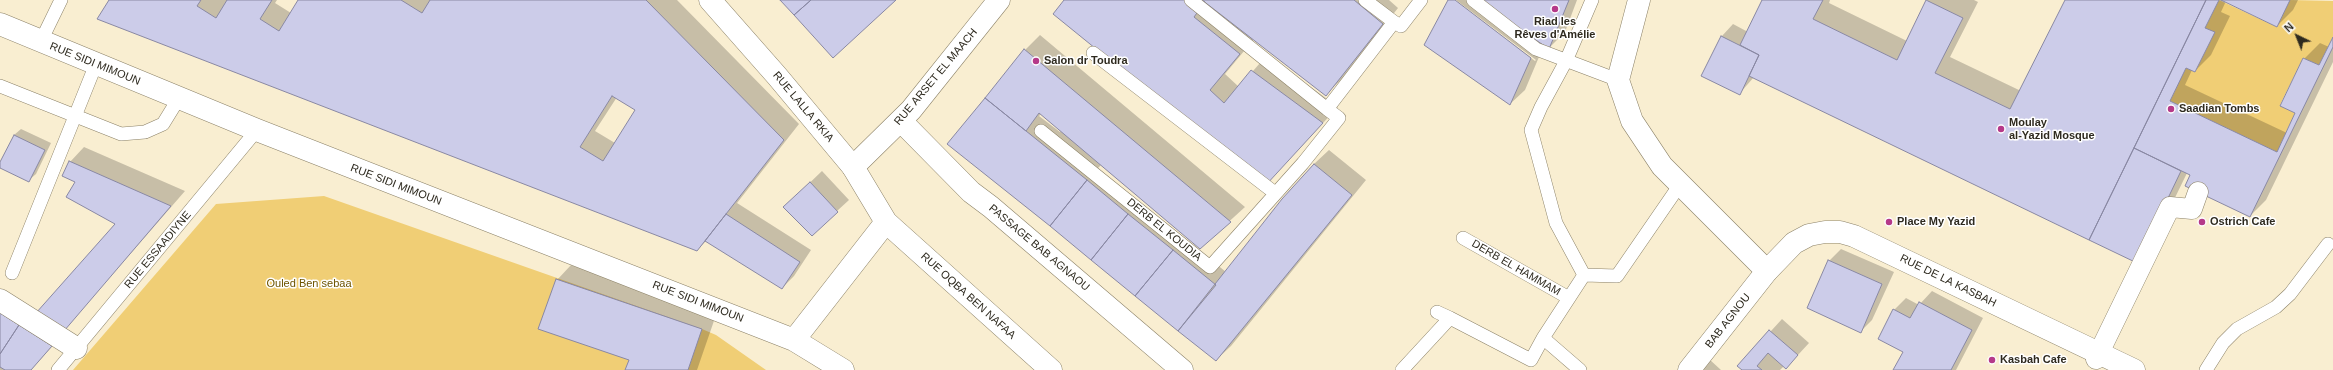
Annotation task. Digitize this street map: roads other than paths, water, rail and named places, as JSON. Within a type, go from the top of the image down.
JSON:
[{"type":"main road","name":"RUE LALLA RKIA","points":[[710,0],[777,76],[853,168],[886,222]]},
{"type":"main road","name":"RUE ARSET EL MAACH","points":[[853,168],[901,120],[999,0]]},
{"type":"main road","points":[[1639,0],[1618,80],[1632,121],[1662,166],[1679,186],[1767,272]]},
{"type":"main road","name":"RUE SIDI MIMOUN","points":[[0,24],[257,130],[794,340]]},
{"type":"main road","name":"PASSAGE BAB AGNAOU","points":[[901,120],[971,192],[991,207],[1182,370]]},
{"type":"main road","points":[[843,370],[794,340],[886,222]]},
{"type":"main road","name":"RUE OQBA BEN NAFAA","points":[[886,222],[1051,370]]},
{"type":"main road","name":"RUE DE LA KASBAH","points":[[1767,272],[1794,243],[1809,236],[1825,232],[1840,232],[1854,236],[2097,357],[2134,370]]},
{"type":"main road","name":"BAB AGNOU","points":[[1689,370],[1767,272]]},
{"type":"main road","points":[[0,300],[76,348]]},
{"type":"street","points":[[2097,357],[2170,208],[2192,209],[2198,192]]},
{"type":"lane","points":[[40,41],[62,0]]},
{"type":"lane","name":"DERB EL KOUDIA","points":[[1041,131],[1210,267],[1275,194],[1339,118],[1191,0]]},
{"type":"lane","points":[[1365,0],[1401,26],[1421,0]]},
{"type":"lane","points":[[1473,0],[1536,49],[1618,80]]},
{"type":"lane","points":[[1592,0],[1566,61],[1541,107],[1531,130],[1556,222],[1584,275],[1617,276],[1679,186]]},
{"type":"lane","points":[[1327,109],[1394,22]]},
{"type":"lane","points":[[1093,52],[1275,194]]},
{"type":"lane","points":[[12,272],[74,115],[96,64]]},
{"type":"lane","points":[[0,87],[121,134],[145,132],[163,124],[179,98]]},
{"type":"lane","name":"RUE ESSAADIYNE","points":[[58,370],[257,130]]},
{"type":"lane","name":"DERB EL HAMMAM","points":[[1463,238],[1569,298]]},
{"type":"lane","points":[[2206,370],[2223,344],[2237,329],[2276,307],[2290,294],[2328,244]]},
{"type":"lane","name":"DERB EL HAMMAM","points":[[1437,312],[1531,360],[1543,338],[1584,275]]},
{"type":"lane","points":[[1402,370],[1450,318]]},
{"type":"lane","points":[[1543,338],[1580,370]]},
{"type":"place","name":"Riad les Rêves d'Amélie","points":[[1555,9]]},
{"type":"place","name":"Salon dr Toudra","points":[[1036,61]]},
{"type":"place","name":"Saadian Tombs","points":[[2171,109]]},
{"type":"place","name":"Moulay al-Yazid Mosque","points":[[2001,129]]},
{"type":"place","name":"Place My Yazid","points":[[1889,222]]},
{"type":"place","name":"Ostrich Cafe","points":[[2202,222]]},
{"type":"place","name":"Kasbah Cafe","points":[[1992,360]]},
{"type":"park label","name":"Ouled Ben sebaa","points":[[309,284]]}]
